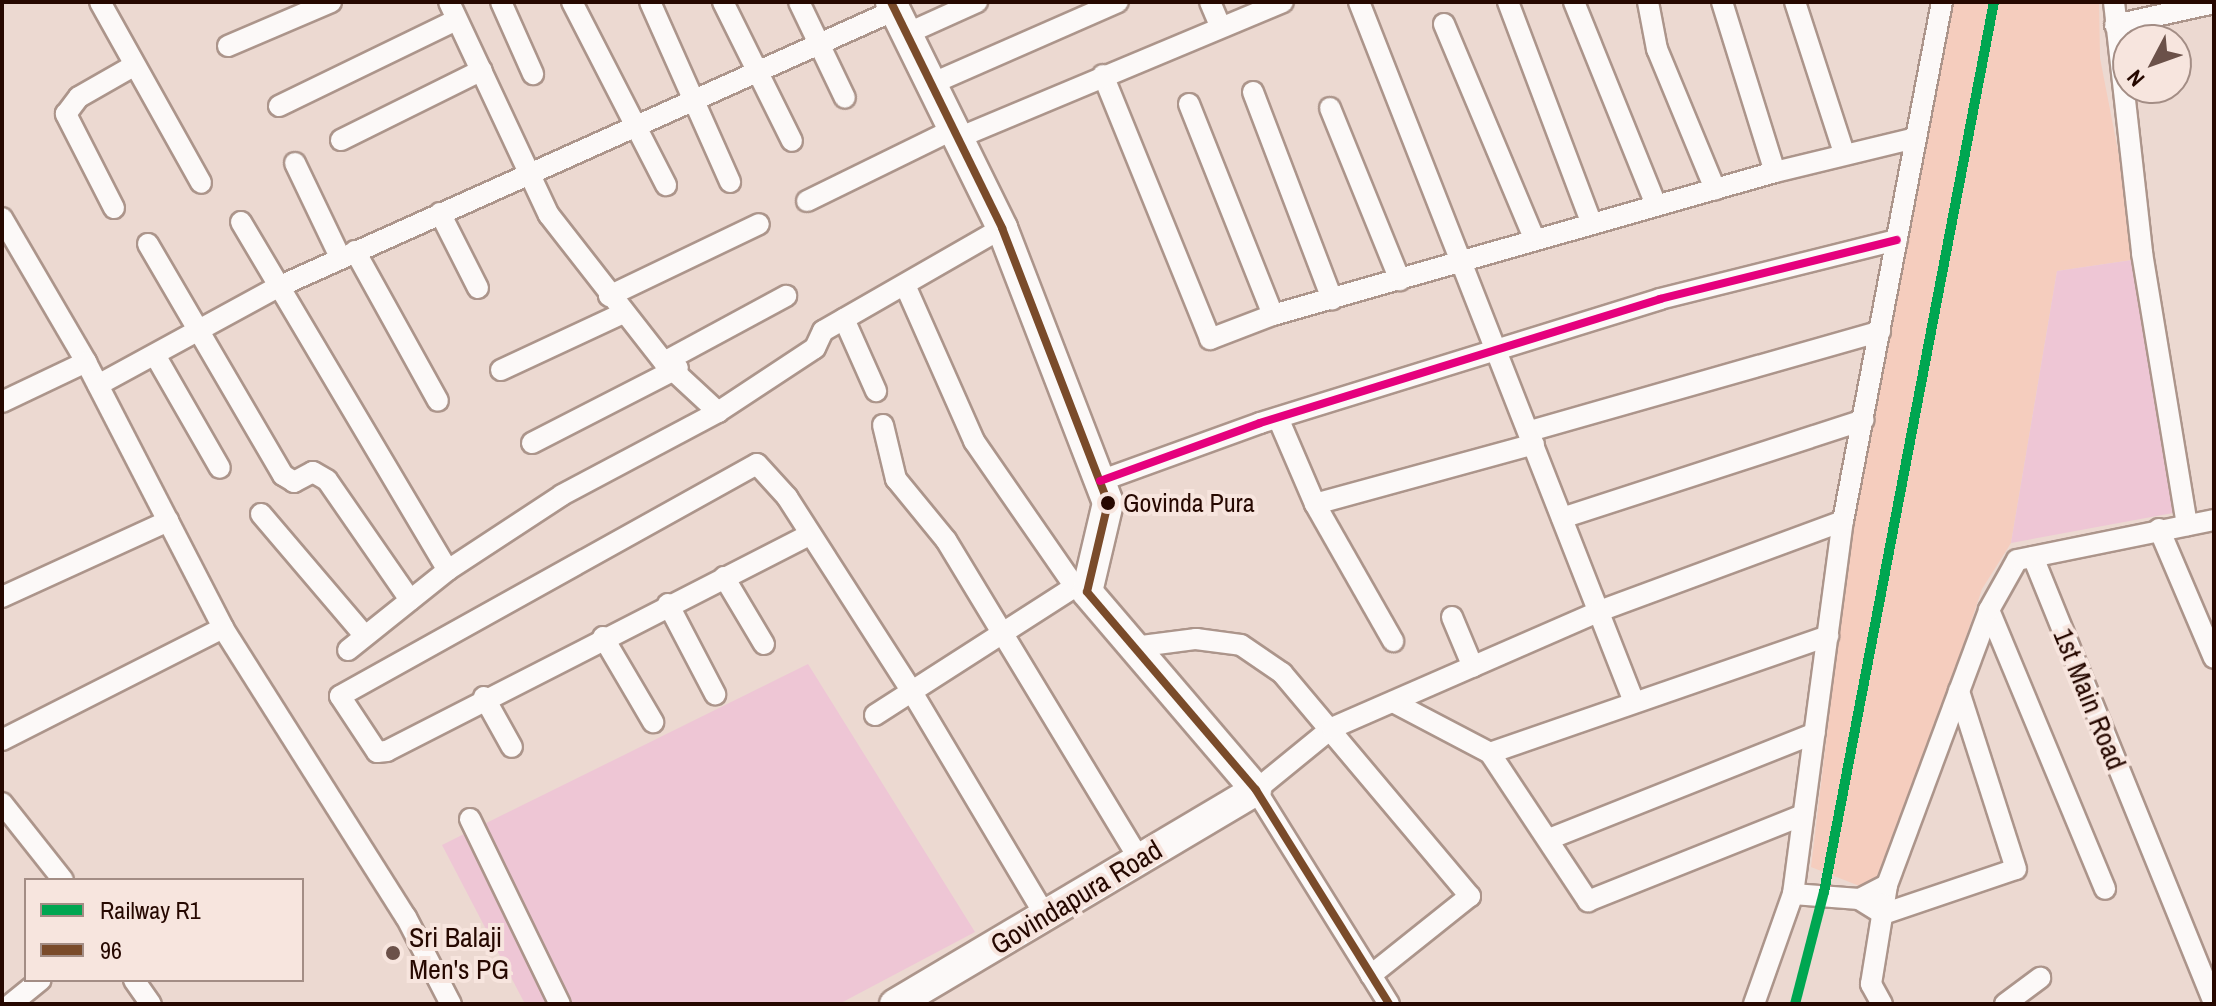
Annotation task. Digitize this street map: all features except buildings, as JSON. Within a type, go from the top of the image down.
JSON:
[{"type":"street","points":[[100,2],[201,183]]},
{"type":"street","points":[[228,46],[331,2]]},
{"type":"street","points":[[501,2],[533,74]]},
{"type":"street","points":[[572,2],[666,185]]},
{"type":"street","points":[[650,2],[730,182]]},
{"type":"street","points":[[723,2],[792,141]]},
{"type":"street","points":[[799,2],[845,98]]},
{"type":"street","points":[[98,385],[278,287],[634,124],[897,16],[977,2]]},
{"type":"street","points":[[931,84],[1118,2]]},
{"type":"street","points":[[1210,2],[1220,26]]},
{"type":"street","points":[[807,201],[956,134],[1283,2]]},
{"type":"street","points":[[1359,2],[1466,261],[1597,612],[1634,702]]},
{"type":"street","points":[[1508,2],[1592,224]]},
{"type":"street","points":[[1574,2],[1656,205]]},
{"type":"street","points":[[1648,2],[1657,49],[1715,189]]},
{"type":"street","points":[[1722,2],[1775,172]]},
{"type":"street","points":[[1795,2],[1844,153]]},
{"type":"street","points":[[1754,1004],[1793,894],[1843,521],[1942,2]]},
{"type":"street","points":[[2114,2],[2115,24]]},
{"type":"street","points":[[2120,24],[2214,3]]},
{"type":"street","points":[[279,106],[452,11],[482,70],[527,174],[609,296],[718,412]]},
{"type":"street","points":[[875,715],[1083,582],[1108,503],[1002,228],[897,16]]},
{"type":"street","points":[[1444,24],[1535,240]]},
{"type":"street","points":[[114,208],[66,114],[79,97],[135,65]]},
{"type":"street","points":[[341,140],[482,70]]},
{"type":"street","points":[[1103,75],[1210,339],[1273,315],[1656,205],[1844,153],[1916,138]]},
{"type":"street","points":[[1253,92],[1332,299]]},
{"type":"street","points":[[1189,104],[1273,315]]},
{"type":"street","points":[[2124,104],[2142,253],[2187,525]]},
{"type":"street","points":[[1330,108],[1400,280]]},
{"type":"street","points":[[295,163],[438,401]]},
{"type":"street","points":[[440,213],[478,288]]},
{"type":"street","points":[[241,222],[448,570]]},
{"type":"street","points":[[609,296],[759,224]]},
{"type":"street","points":[[4,225],[86,362],[223,628],[406,917],[451,1004]]},
{"type":"street","points":[[348,650],[448,570],[562,495],[718,412],[815,348],[823,331],[1002,228]]},
{"type":"street","points":[[1100,481],[1278,418],[1660,299],[1897,240]]},
{"type":"street","points":[[148,244],[283,475],[294,482],[313,472],[327,480],[410,600]]},
{"type":"street","points":[[905,285],[974,441],[1083,582],[1087,592],[1256,790],[1389,1004]]},
{"type":"street","points":[[532,443],[786,296]]},
{"type":"street","points":[[501,370],[623,313]]},
{"type":"street","points":[[844,319],[876,391]]},
{"type":"street","points":[[1315,504],[1880,331]]},
{"type":"street","points":[[155,355],[220,468]]},
{"type":"street","points":[[2,402],[86,362]]},
{"type":"street","points":[[1278,418],[1315,504],[1393,641]]},
{"type":"street","points":[[1562,518],[1863,420]]},
{"type":"street","points":[[883,425],[896,479],[946,540],[1001,636],[1139,859]]},
{"type":"street","points":[[809,535],[377,752],[340,696],[757,464],[809,535],[912,692],[1045,915]]},
{"type":"street","points":[[261,514],[365,636]]},
{"type":"street","points":[[1882,1004],[1871,984],[1887,885],[1989,610],[2017,560],[2214,520]]},
{"type":"street","points":[[2,597],[168,521]]},
{"type":"street","points":[[1256,790],[1332,728],[1597,612],[1843,521]]},
{"type":"street","points":[[2159,529],[2214,658]]},
{"type":"street","name":"1st Main Road","points":[[2033,557],[2214,1003]]},
{"type":"street","points":[[724,577],[764,644]]},
{"type":"street","points":[[668,604],[715,694]]},
{"type":"street","points":[[1989,610],[2105,889]]},
{"type":"street","points":[[1452,617],[1473,667]]},
{"type":"street","points":[[2,740],[223,628]]},
{"type":"street","points":[[1490,753],[1828,636]]},
{"type":"street","points":[[603,637],[653,722]]},
{"type":"street","points":[[1134,647],[1196,639],[1241,645],[1282,673],[1332,728],[1470,896],[1371,975]]},
{"type":"street","points":[[1883,914],[2016,869],[1959,691]]},
{"type":"street","points":[[484,697],[512,747]]},
{"type":"street","points":[[1393,702],[1490,753],[1588,901],[1803,815]]},
{"type":"street","points":[[1549,839],[1815,733]]},
{"type":"street","name":"Govindapura Road","points":[[904,1002],[1256,790]]},
{"type":"street","points":[[2,803],[61,878]]},
{"type":"street","points":[[470,819],[560,1004]]},
{"type":"street","points":[[1859,899],[1887,885]]},
{"type":"street","points":[[1793,894],[1859,899],[1883,914]]},
{"type":"street","points":[[2005,1004],[2040,978]]},
{"type":"street","points":[[11,1004],[38,982]]},
{"type":"street","points":[[135,982],[151,1004]]},
{"type":"shaded area","points":[[1950,2],[2099,2],[2100,58],[2139,259],[2057,271],[2011,543],[1982,589],[1880,894],[1811,867],[1850,544]]},
{"type":"shaded area","points":[[2139,259],[2173,513],[2011,543],[2057,271]]},
{"type":"shaded area","points":[[808,664],[975,932],[839,1004],[525,1004],[442,845]]},
{"type":"rail line","name":"R1","points":[[1795,1004],[1824,892],[1994,2]]},
{"type":"transit line","name":"96","points":[[891,2],[1002,228],[1108,503],[1087,592],[1256,790],[1389,1004]]},
{"type":"transit line","points":[[1100,481],[1260,423],[1660,299],[1897,240]]},
{"type":"place","name":"Govinda Pura","points":[[1108,503]]},
{"type":"place","name":"Sri Balaji Men's PG","points":[[393,953]]}]
